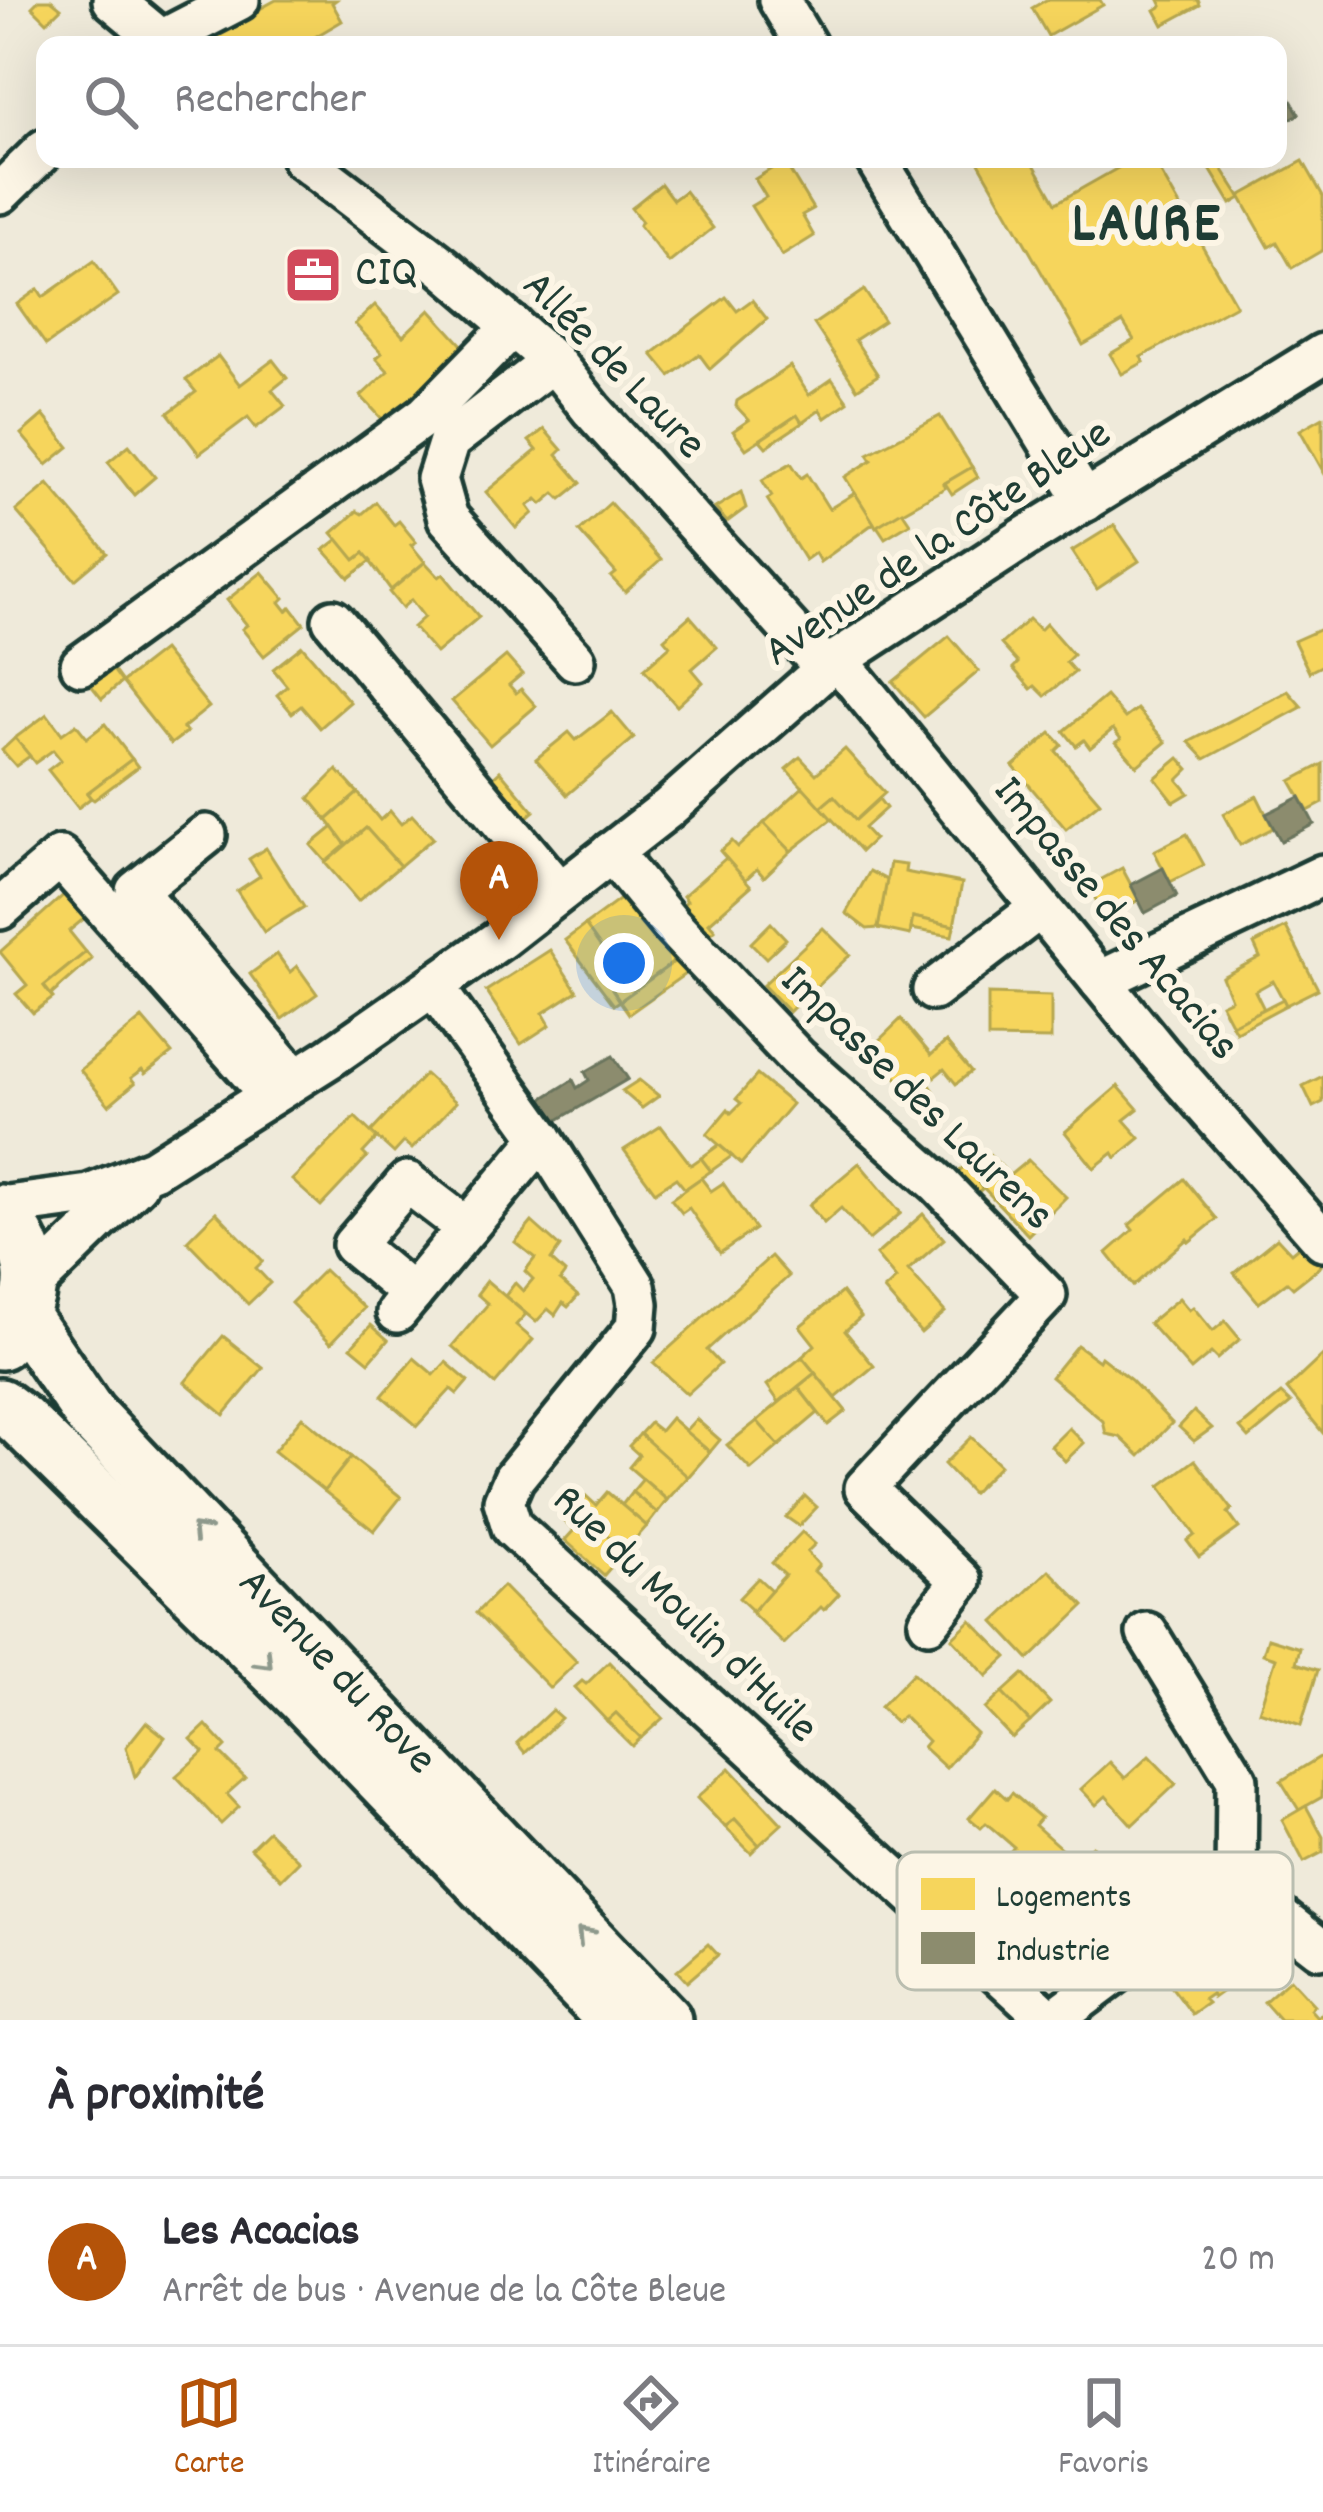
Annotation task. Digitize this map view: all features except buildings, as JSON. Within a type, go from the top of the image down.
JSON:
[{"type":"main road","points":[[0,1209],[20,1234],[29,1260],[18,1316]]},
{"type":"main road","name":"Avenue du Rove","points":[[18,1316],[90,1415],[664,2020]]},
{"type":"main road","points":[[0,1405],[301,1696],[614,2020]]},
{"type":"street","points":[[113,0],[152,36]]},
{"type":"street","points":[[172,36],[239,0]]},
{"type":"street","points":[[779,0],[801,36]]},
{"type":"street","points":[[0,193],[36,158]]},
{"type":"street","name":"Allée de Laure","points":[[314,168],[442,266],[553,361],[814,656],[831,664]]},
{"type":"street","points":[[881,168],[1084,501]]},
{"type":"street","points":[[81,664],[427,416],[513,326]]},
{"type":"street","name":"Avenue de la Côte Bleue","points":[[0,1209],[89,1195],[154,1168],[282,1087],[434,987],[560,892],[667,809],[831,664],[1323,354]]},
{"type":"street","points":[[553,361],[448,441],[437,479],[448,518],[575,660]]},
{"type":"street","points":[[334,620],[560,892]]},
{"type":"street","name":"Impasse des Acacias","points":[[831,664],[847,671],[1100,981],[1323,1240]]},
{"type":"street","points":[[206,836],[136,891],[282,1087]]},
{"type":"street","name":"Impasse des Laurens","points":[[611,852],[671,925],[797,1058],[939,1184],[1046,1295],[865,1488],[961,1581],[929,1622]]},
{"type":"street","points":[[0,910],[60,857],[282,1087]]},
{"type":"street","points":[[1100,981],[1323,875]]},
{"type":"street","points":[[933,990],[1040,908]]},
{"type":"street","name":"Rue du Moulin d'Huile","points":[[434,987],[542,1138],[635,1286],[638,1304],[636,1328],[514,1478],[504,1502],[512,1527],[897,1878]]},
{"type":"street","points":[[467,1228],[407,1182],[353,1245],[405,1303],[542,1138]]},
{"type":"street","name":"Avenue de la Côte Bleue","points":[[18,1316],[154,1168]]},
{"type":"street","points":[[1147,1633],[1237,1780],[1236,1852]]},
{"type":"street","points":[[1293,1928],[1319,1948]]},
{"type":"street","name":"Rue du Moulin d'Huile","points":[[1019,1990],[1052,2020]]},
{"type":"street","points":[[1052,2020],[1092,1990]]},
{"type":"place","name":"CIQ","points":[[313,275]]},
{"type":"place","name":"Les Acacias","points":[[499,940]]},
{"type":"district","name":"LAURE","points":[[1147,228]]}]
